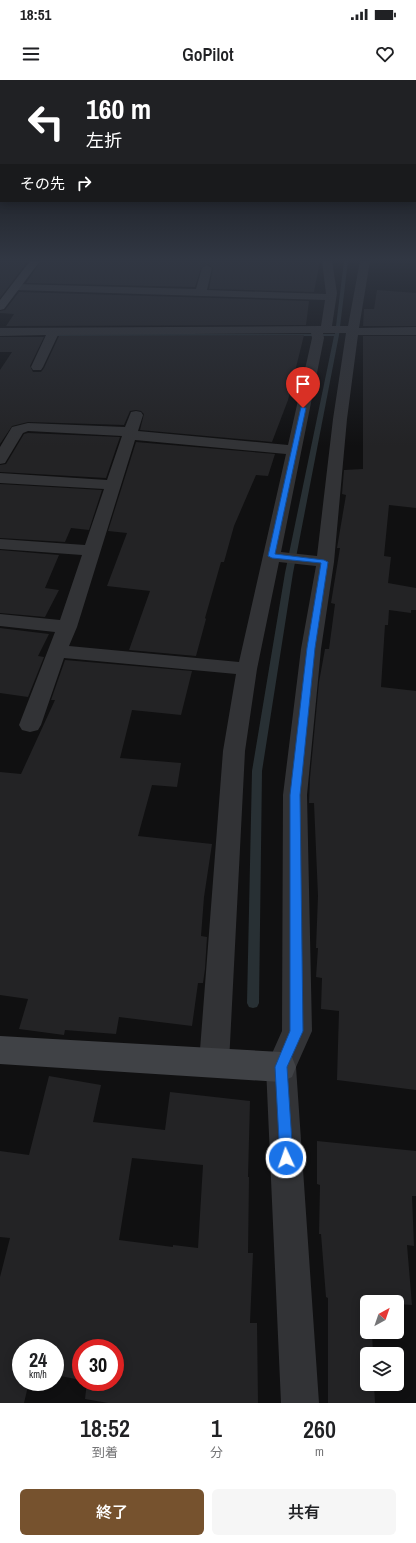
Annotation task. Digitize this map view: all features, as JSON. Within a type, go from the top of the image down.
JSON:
[{"type":"street","points":[[214,1062],[234,751],[247,669],[274,556],[294,450],[318,338],[325,323]]},
{"type":"street","points":[[300,1403],[281,1067],[296,1031],[295,795],[311,648],[316,561],[340,419],[354,323]]},
{"type":"street","points":[[0,332],[323,329],[352,331],[416,331]]},
{"type":"street","points":[[37,367],[53,332]]},
{"type":"street","points":[[30,725],[67,627],[136,415]]},
{"type":"street","points":[[0,460],[17,430],[28,427],[130,434],[294,450]]},
{"type":"street","points":[[0,478],[113,485]]},
{"type":"street","points":[[0,544],[92,551]]},
{"type":"street","points":[[274,556],[316,561]]},
{"type":"street","points":[[0,620],[67,627]]},
{"type":"street","points":[[57,651],[247,669]]},
{"type":"street","points":[[0,1050],[281,1067]]},
{"type":"building","points":[[8,323],[306,323],[306,325],[6,326]]},
{"type":"building","points":[[363,323],[416,323],[416,326],[363,326]]},
{"type":"building","points":[[304,335],[288,400],[272,442],[140,430],[144,414],[141,411],[136,410],[130,411],[124,425],[28,422],[12,426],[0,444],[0,370],[12,352],[0,352],[0,337],[44,337],[30,366],[33,372],[41,372],[59,336]]},
{"type":"building","points":[[363,336],[416,336],[416,508],[389,505],[384,556],[391,557],[388,583],[416,588],[416,610],[411,610],[411,613],[389,610],[388,625],[385,625],[381,687],[416,691],[416,1090],[337,1080],[339,1011],[321,1009],[322,978],[316,977],[318,948],[316,948],[318,896],[314,803],[309,803],[310,778],[319,682],[325,649],[329,649],[335,604],[331,603],[340,548],[337,548],[346,495],[342,494],[344,470],[363,469]]},
{"type":"building","points":[[24,434],[120,437],[106,478],[0,472],[0,465],[6,464]]},
{"type":"building","points":[[136,442],[275,454],[268,476],[256,475],[234,526],[224,562],[221,562],[196,656],[129,650],[150,591],[107,586],[127,533],[108,531]]},
{"type":"building","points":[[0,484],[102,490],[89,530],[71,528],[65,542],[0,538]]},
{"type":"building","points":[[0,550],[59,555],[45,588],[59,590],[45,617],[0,613]]},
{"type":"building","points":[[0,628],[49,634],[38,656],[44,657],[28,697],[0,693]]},
{"type":"building","points":[[65,660],[192,671],[181,715],[132,710],[120,758],[181,763],[177,787],[152,785],[138,836],[212,844],[204,897],[201,936],[207,937],[205,969],[203,983],[198,983],[192,1026],[119,1017],[116,1034],[65,1030],[64,1035],[19,1029],[28,999],[0,995],[0,772],[21,774],[55,700],[51,700]]},
{"type":"building","points":[[49,1076],[101,1085],[93,1122],[165,1130],[170,1092],[250,1101],[248,1253],[253,1253],[250,1323],[257,1323],[258,1403],[108,1403],[85,1399],[86,1391],[124,1391],[124,1339],[72,1339],[72,1378],[64,1377],[64,1339],[12,1339],[12,1391],[27,1391],[24,1403],[0,1403],[0,1277],[10,1238],[0,1237],[0,1151],[29,1155]],"holes":[[[132,1158],[203,1165],[198,1248],[173,1245],[173,1247],[119,1240]]]},
{"type":"building","points":[[317,1141],[416,1151],[416,1196],[412,1196],[414,1246],[407,1245],[412,1305],[404,1304],[404,1295],[360,1295],[360,1339],[372,1339],[373,1347],[360,1347],[360,1391],[374,1391],[375,1403],[328,1403],[328,1298],[326,1297],[321,1234],[319,1234],[320,1185],[317,1184]]},
{"type":"waterway","points":[[337,335],[338,323]]},
{"type":"waterway","points":[[55,335],[337,335]]},
{"type":"waterway","points":[[253,1003],[257,771],[289,573],[337,335]]},
{"type":"route","points":[[286,1158],[281,1067],[296,1031],[295,795],[311,648],[324,562],[272,556],[303,408]]}]
